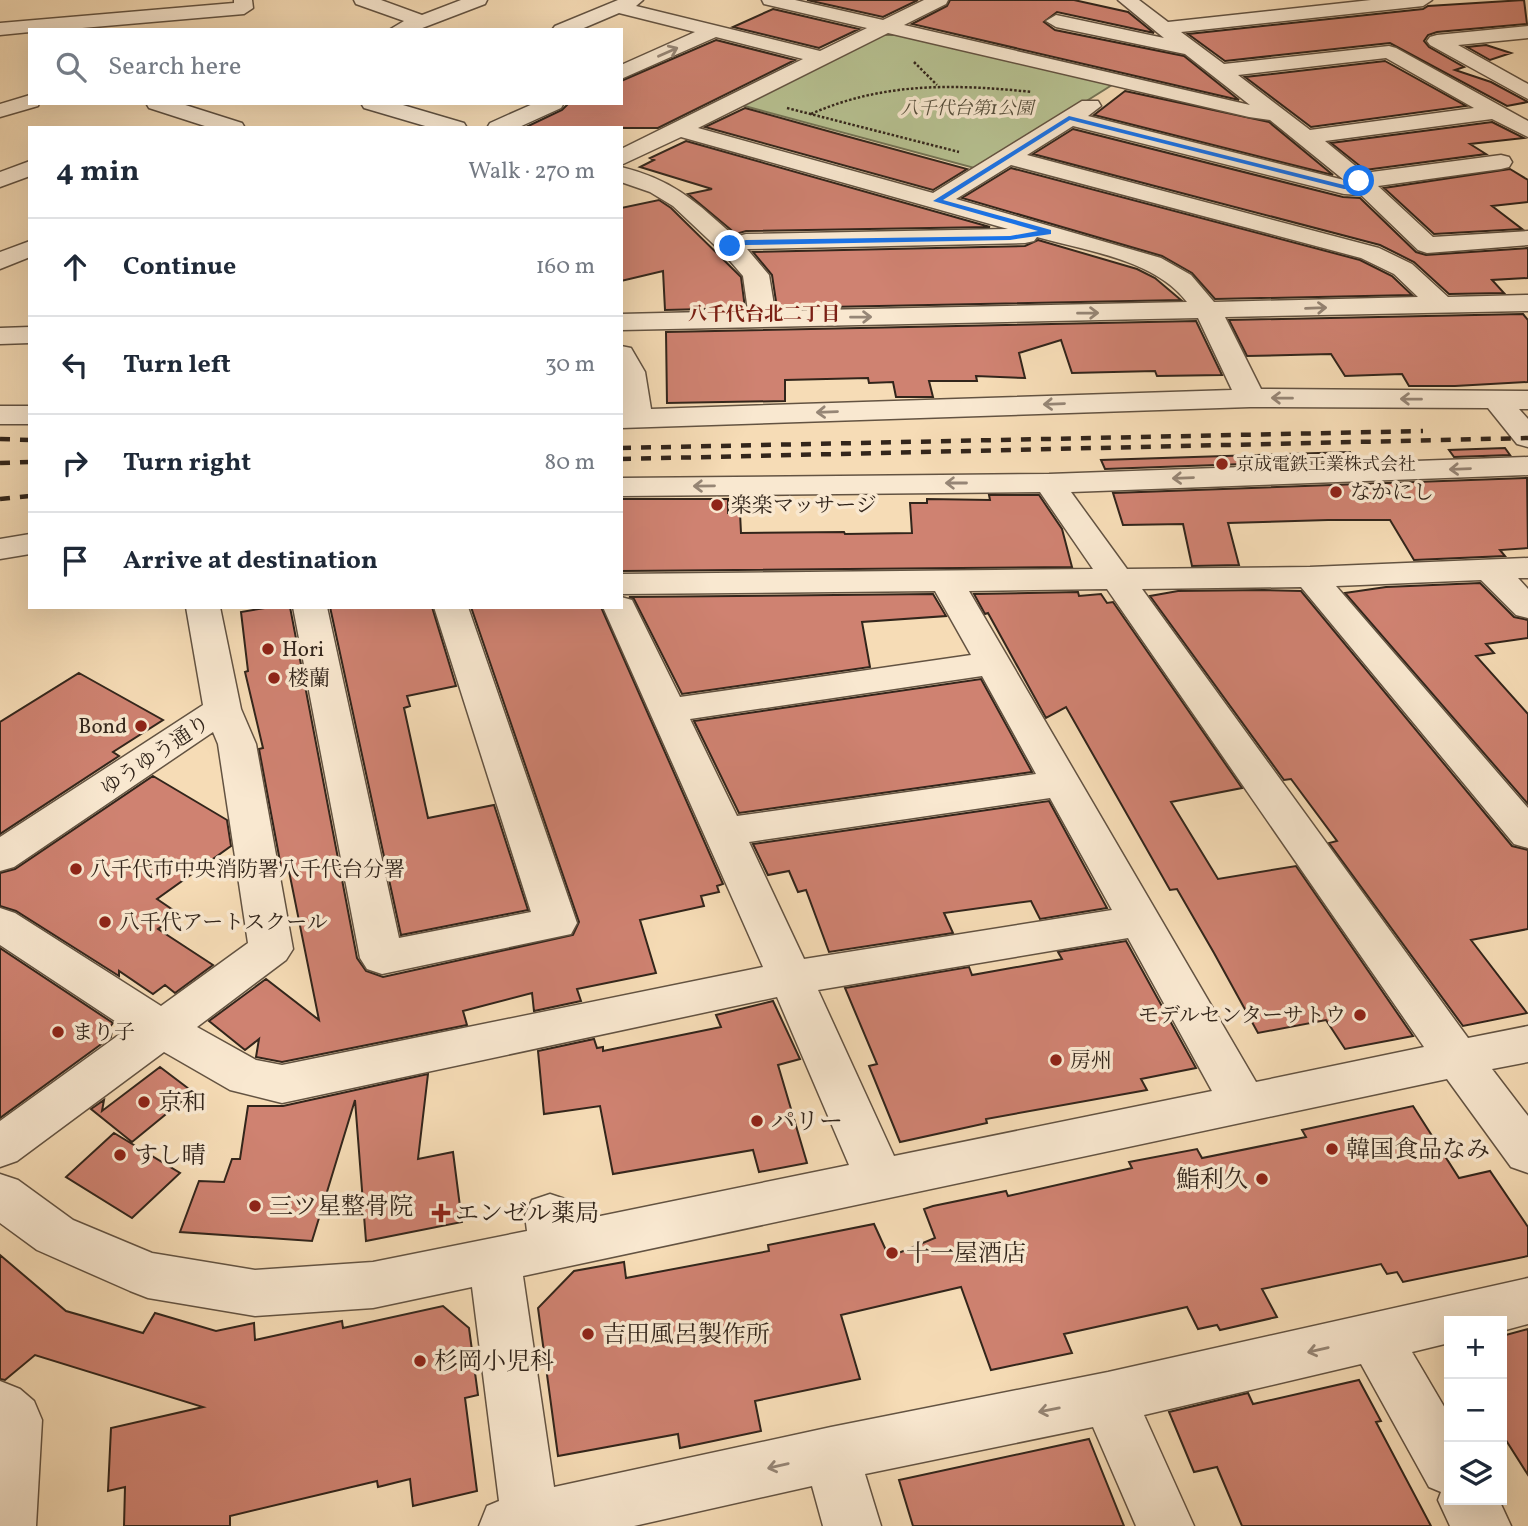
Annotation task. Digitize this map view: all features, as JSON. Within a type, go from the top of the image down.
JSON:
[{"type":"street","points":[[0,29],[105,16],[244,8],[243,0]]},
{"type":"street","points":[[363,0],[421,22]]},
{"type":"street","points":[[404,28],[478,0]]},
{"type":"street","points":[[623,157],[939,0]]},
{"type":"street","points":[[1127,0],[1306,137],[1363,185],[1427,245],[1528,238]]},
{"type":"street","points":[[1164,28],[1423,0]]},
{"type":"street","points":[[778,1],[1249,111],[1275,114]]},
{"type":"street","points":[[567,28],[625,4],[714,32],[822,58]]},
{"type":"street","points":[[1085,5],[1050,24],[1191,49]]},
{"type":"street","points":[[222,28],[253,25]]},
{"type":"street","points":[[623,72],[714,32]]},
{"type":"street","points":[[1528,33],[1437,41],[1528,93]]},
{"type":"street","points":[[998,53],[1021,40]]},
{"type":"street","points":[[1219,71],[1390,52],[1528,130]]},
{"type":"street","points":[[937,201],[1126,83]]},
{"type":"street","points":[[0,111],[28,102]]},
{"type":"street","points":[[1306,137],[1528,102]]},
{"type":"street","points":[[175,105],[193,107],[230,126]]},
{"type":"street","points":[[380,105],[449,126]]},
{"type":"street","points":[[502,126],[549,105]]},
{"type":"street","points":[[147,124],[193,107]]},
{"type":"street","points":[[1069,118],[1344,187],[1501,162]]},
{"type":"street","points":[[680,130],[1151,263],[1181,280],[1206,310],[1250,398]]},
{"type":"street","points":[[1008,157],[1370,253],[1403,269],[1440,304]]},
{"type":"street","points":[[0,180],[28,170]]},
{"type":"street","points":[[623,175],[658,187],[681,201],[730,246],[757,275],[763,319]]},
{"type":"street","points":[[730,246],[746,242],[1010,238],[1048,232]]},
{"type":"street","points":[[0,261],[28,249]]},
{"type":"street","points":[[623,322],[1528,303]]},
{"type":"street","points":[[0,336],[28,335]]},
{"type":"street","points":[[623,358],[631,372],[629,418],[1250,398],[1528,400]]},
{"type":"street","points":[[1496,400],[1528,438]]},
{"type":"street","points":[[0,415],[28,415]]},
{"type":"street","points":[[623,487],[859,488],[1528,466]]},
{"type":"street","points":[[1049,483],[1106,559],[1280,823],[1458,1059],[1521,1133]]},
{"type":"street","points":[[0,549],[28,544]]},
{"type":"street","points":[[623,584],[945,579],[1106,559],[1303,574],[1528,568]]},
{"type":"street","points":[[1490,570],[1528,608]]},
{"type":"street","points":[[1303,574],[1528,834]]},
{"type":"street","points":[[945,579],[1243,1102]]},
{"type":"street","name":"ゆうゆう通り","points":[[0,858],[222,709],[203,609]]},
{"type":"street","points":[[310,609],[382,958],[556,923],[501,776],[452,609]]},
{"type":"street","points":[[621,609],[724,832],[759,932],[790,978],[880,1181]]},
{"type":"street","points":[[667,711],[993,663]]},
{"type":"street","points":[[0,1147],[160,1028],[271,950],[237,744],[222,709]]},
{"type":"street","points":[[724,832],[1061,783]]},
{"type":"street","points":[[0,924],[160,1028],[246,1077],[282,1084],[475,1051],[790,978],[1140,921]]},
{"type":"street","points":[[0,1195],[55,1235],[148,1275],[255,1293],[373,1285],[495,1261],[552,1231],[880,1181],[1243,1102],[1528,1044]]},
{"type":"street","points":[[495,1261],[523,1524],[831,1454],[956,1418],[1108,1398],[1528,1301]]},
{"type":"street","points":[[1374,1337],[1444,1459]]},
{"type":"street","points":[[1108,1398],[1165,1526]]},
{"type":"street","points":[[0,1408],[14,1420],[7,1526]]},
{"type":"street","points":[[831,1454],[852,1526]]},
{"type":"street","points":[[1470,1505],[1482,1526]]},
{"type":"path","points":[[811,114],[831,103],[876,91],[928,86],[984,87],[1036,92]]},
{"type":"path","points":[[776,105],[963,153]]},
{"type":"green space","name":"八千代台第1公園","points":[[882,35],[904,35],[1112,85],[978,169],[741,105]]},
{"type":"building","points":[[807,0],[918,0],[883,17]]},
{"type":"building","points":[[950,0],[1074,0],[1128,12],[1154,33],[1057,12],[1044,22],[1055,30],[1184,56],[1239,100],[912,24],[947,6]]},
{"type":"building","points":[[1524,0],[1527,24],[1437,32],[1428,35],[1424,41],[1429,47],[1464,67],[1455,70],[1491,82],[1528,102],[1507,106],[1390,43],[1225,61],[1188,34],[1423,9],[1428,6]]},
{"type":"building","points":[[773,9],[859,29],[819,48],[733,27]]},
{"type":"building","points":[[716,40],[795,60],[658,128],[528,126],[567,105],[623,105],[623,80]]},
{"type":"building","points":[[1486,45],[1511,53],[1490,60],[1467,47]]},
{"type":"building","points":[[1385,61],[1466,106],[1311,127],[1245,77]]},
{"type":"building","points":[[1125,91],[1269,122],[1333,175],[1094,115]]},
{"type":"building","points":[[745,108],[967,169],[933,190],[705,127]]},
{"type":"building","points":[[1492,122],[1524,138],[1470,144],[1486,154],[1365,170],[1331,143]]},
{"type":"building","points":[[1073,129],[1343,197],[1360,198],[1416,252],[1426,255],[1528,248],[1528,278],[1492,280],[1504,293],[1449,294],[1414,262],[1380,245],[1033,154]]},
{"type":"building","points":[[686,141],[990,227],[746,231],[736,234],[688,194],[712,189],[640,167],[654,160],[650,158]]},
{"type":"building","points":[[1011,168],[1360,260],[1392,276],[1412,295],[1215,299],[1192,273],[1162,256],[962,198]]},
{"type":"building","points":[[1510,169],[1528,180],[1528,202],[1492,206],[1522,229],[1434,234],[1384,188]]},
{"type":"building","points":[[659,200],[671,208],[741,277],[745,308],[665,310],[663,271],[623,281],[623,208]]},
{"type":"building","points":[[1038,240],[1137,269],[1155,278],[1181,300],[777,308],[772,275],[753,252],[1025,246]]},
{"type":"building","points":[[1523,314],[1528,320],[1528,382],[1455,386],[1409,386],[1402,374],[1345,376],[1331,354],[1247,356],[1229,320]]},
{"type":"building","points":[[1196,321],[1222,375],[1157,376],[1155,371],[1072,373],[1061,340],[1019,353],[1025,378],[976,376],[977,381],[929,381],[933,397],[896,397],[893,382],[869,383],[868,378],[785,380],[785,401],[667,403],[666,332]]},
{"type":"building","points":[[1505,448],[1510,455],[1454,457],[1449,450]]},
{"type":"building","points":[[1350,452],[1356,460],[1105,469],[1101,460]]},
{"type":"building","points":[[1527,478],[1528,548],[1500,550],[1505,556],[1414,560],[1390,520],[1328,520],[1228,523],[1239,565],[1192,566],[1183,524],[1123,525],[1113,493]]},
{"type":"building","points":[[989,495],[1039,495],[1062,529],[1072,567],[623,571],[623,499],[728,499],[728,513],[740,513],[741,533],[845,534],[912,533],[910,503],[927,503],[927,499],[990,500]]},
{"type":"building","points":[[1480,583],[1514,617],[1528,620],[1528,638],[1486,644],[1494,653],[1476,656],[1528,714],[1528,804],[1345,593],[1386,587]]},
{"type":"building","points":[[1178,591],[1301,591],[1512,846],[1528,850],[1528,929],[1471,940],[1527,1013],[1463,1026],[1329,843],[1337,841],[1291,779],[1284,780],[1150,596]]},
{"type":"building","points":[[1078,592],[1079,596],[1101,594],[1107,603],[1113,602],[1242,788],[1171,802],[1218,879],[1296,866],[1413,1036],[1345,1049],[1326,1020],[1258,1033],[1177,889],[1170,890],[1066,707],[1046,718],[988,613],[985,614],[974,594]]},
{"type":"building","points":[[933,594],[946,616],[862,622],[870,667],[682,694],[634,599],[629,597]]},
{"type":"building","points":[[290,609],[357,958],[366,971],[383,977],[573,935],[579,922],[472,609],[602,609],[723,884],[717,886],[719,892],[701,896],[704,906],[640,920],[656,973],[577,989],[581,1001],[534,1011],[532,993],[463,1011],[467,1025],[282,1062],[256,1057],[259,1039],[245,1050],[209,1021],[266,979],[319,1020],[289,871],[282,872],[259,749],[263,748],[245,672],[248,671],[241,612]]},
{"type":"building","points":[[330,609],[433,609],[456,686],[407,696],[410,706],[404,708],[428,818],[494,805],[528,910],[401,935]]},
{"type":"building","points":[[79,673],[163,720],[113,752],[119,756],[0,834],[0,722]]},
{"type":"building","points":[[981,679],[1032,772],[739,813],[694,721]]},
{"type":"building","points":[[153,776],[227,820],[231,846],[157,899],[179,914],[158,929],[213,965],[175,993],[165,985],[153,994],[119,971],[119,976],[16,911],[0,906],[0,873],[15,869]]},
{"type":"building","points":[[1049,801],[1107,908],[1040,919],[1031,901],[944,913],[953,933],[829,952],[806,890],[798,892],[789,871],[768,875],[753,844]]},
{"type":"building","points":[[1126,941],[1196,1068],[1141,1079],[1147,1090],[986,1119],[987,1123],[900,1142],[869,1066],[877,1064],[845,988],[969,967],[972,975],[1062,959],[1058,952]]},
{"type":"building","points":[[0,948],[113,1023],[109,1028],[112,1030],[111,1037],[0,1118]]},
{"type":"building","points":[[773,1001],[800,1059],[778,1065],[807,1163],[759,1172],[753,1150],[613,1174],[600,1106],[544,1114],[538,1051],[594,1039],[597,1048],[603,1047],[603,1051],[721,1027],[716,1015]]},
{"type":"building","points":[[160,1067],[193,1092],[132,1142],[91,1109],[104,1100],[102,1111]]},
{"type":"building","points":[[428,1074],[418,1159],[453,1152],[462,1222],[366,1241],[355,1100],[312,1241],[180,1232],[199,1181],[224,1182],[232,1159],[240,1159],[248,1106],[283,1106]]},
{"type":"building","points":[[1413,1106],[1459,1178],[1490,1171],[1528,1227],[1528,1256],[1403,1282],[1397,1272],[1387,1274],[1381,1264],[1262,1289],[1277,1317],[1220,1330],[1217,1325],[1198,1329],[1187,1307],[1064,1334],[1072,1353],[991,1370],[961,1287],[841,1315],[860,1379],[755,1401],[761,1431],[680,1448],[678,1434],[558,1456],[538,1308],[574,1271],[624,1262],[626,1278],[769,1251],[768,1245],[874,1224],[889,1257],[935,1238],[924,1209],[933,1206],[1006,1191],[1008,1196],[1132,1168],[1129,1162],[1197,1149],[1202,1158],[1306,1137],[1302,1130]]},
{"type":"building","name":"すし晴","points":[[114,1133],[180,1173],[132,1218],[66,1177]]},
{"type":"building","points":[[0,1255],[66,1311],[143,1333],[155,1313],[216,1331],[254,1323],[255,1340],[342,1321],[343,1328],[443,1306],[469,1328],[478,1395],[465,1398],[477,1491],[413,1506],[410,1479],[378,1487],[377,1481],[230,1516],[230,1526],[124,1526],[125,1487],[108,1491],[111,1428],[203,1407],[35,1355],[5,1380],[0,1379]]},
{"type":"building","points":[[1528,1329],[1528,1475],[1507,1442],[1507,1335]]},
{"type":"building","points":[[1359,1380],[1381,1421],[1376,1422],[1431,1526],[1242,1526],[1217,1467],[1194,1472],[1169,1412],[1248,1393],[1253,1404]]},
{"type":"building","points":[[1089,1439],[1124,1526],[913,1526],[899,1480]]},
{"type":"railway","points":[[623,448],[1423,431]]},
{"type":"railway","points":[[623,459],[1528,438]]},
{"type":"railway","points":[[0,439],[28,440]]},
{"type":"railway","points":[[0,463],[28,462]]},
{"type":"railway","points":[[0,499],[28,496]]},
{"type":"place","name":"京成電鉄工業株式会社","points":[[1222,464]]},
{"type":"place","name":"なかにし","points":[[1336,492]]},
{"type":"place","name":"楽楽マッサージ","points":[[717,505]]},
{"type":"place","name":"Hori","points":[[268,649]]},
{"type":"place","name":"楼蘭","points":[[274,678]]},
{"type":"place","name":"Bond","points":[[141,726]]},
{"type":"place","name":"八千代市中央消防署八千代台分署","points":[[76,869]]},
{"type":"place","name":"八千代アートスクール","points":[[105,922]]},
{"type":"place","name":"モデルセンターサトウ","points":[[1360,1015]]},
{"type":"place","name":"まり子","points":[[58,1032]]},
{"type":"place","name":"房州","points":[[1056,1060]]},
{"type":"place","name":"京和","points":[[144,1102]]},
{"type":"place","name":"パリー","points":[[757,1121]]},
{"type":"place","name":"韓国食品なみ","points":[[1332,1149]]},
{"type":"place","name":"すし晴","points":[[120,1155]]},
{"type":"place","name":"鮨利久","points":[[1262,1179]]},
{"type":"place","name":"三ツ星整骨院","points":[[255,1206]]},
{"type":"place","name":"エンゼル薬局","points":[[441,1213]]},
{"type":"place","name":"十一屋酒店","points":[[892,1253]]},
{"type":"place","name":"吉田風呂製作所","points":[[588,1334]]},
{"type":"place","name":"杉岡小児科","points":[[420,1361]]},
{"type":"district","name":"八千代台北二丁目","points":[[764,313]]},
{"type":"route","points":[[730,246],[746,242],[1010,238],[1048,232],[937,201],[1069,118],[1344,187],[1368,189],[1359,181]]}]
